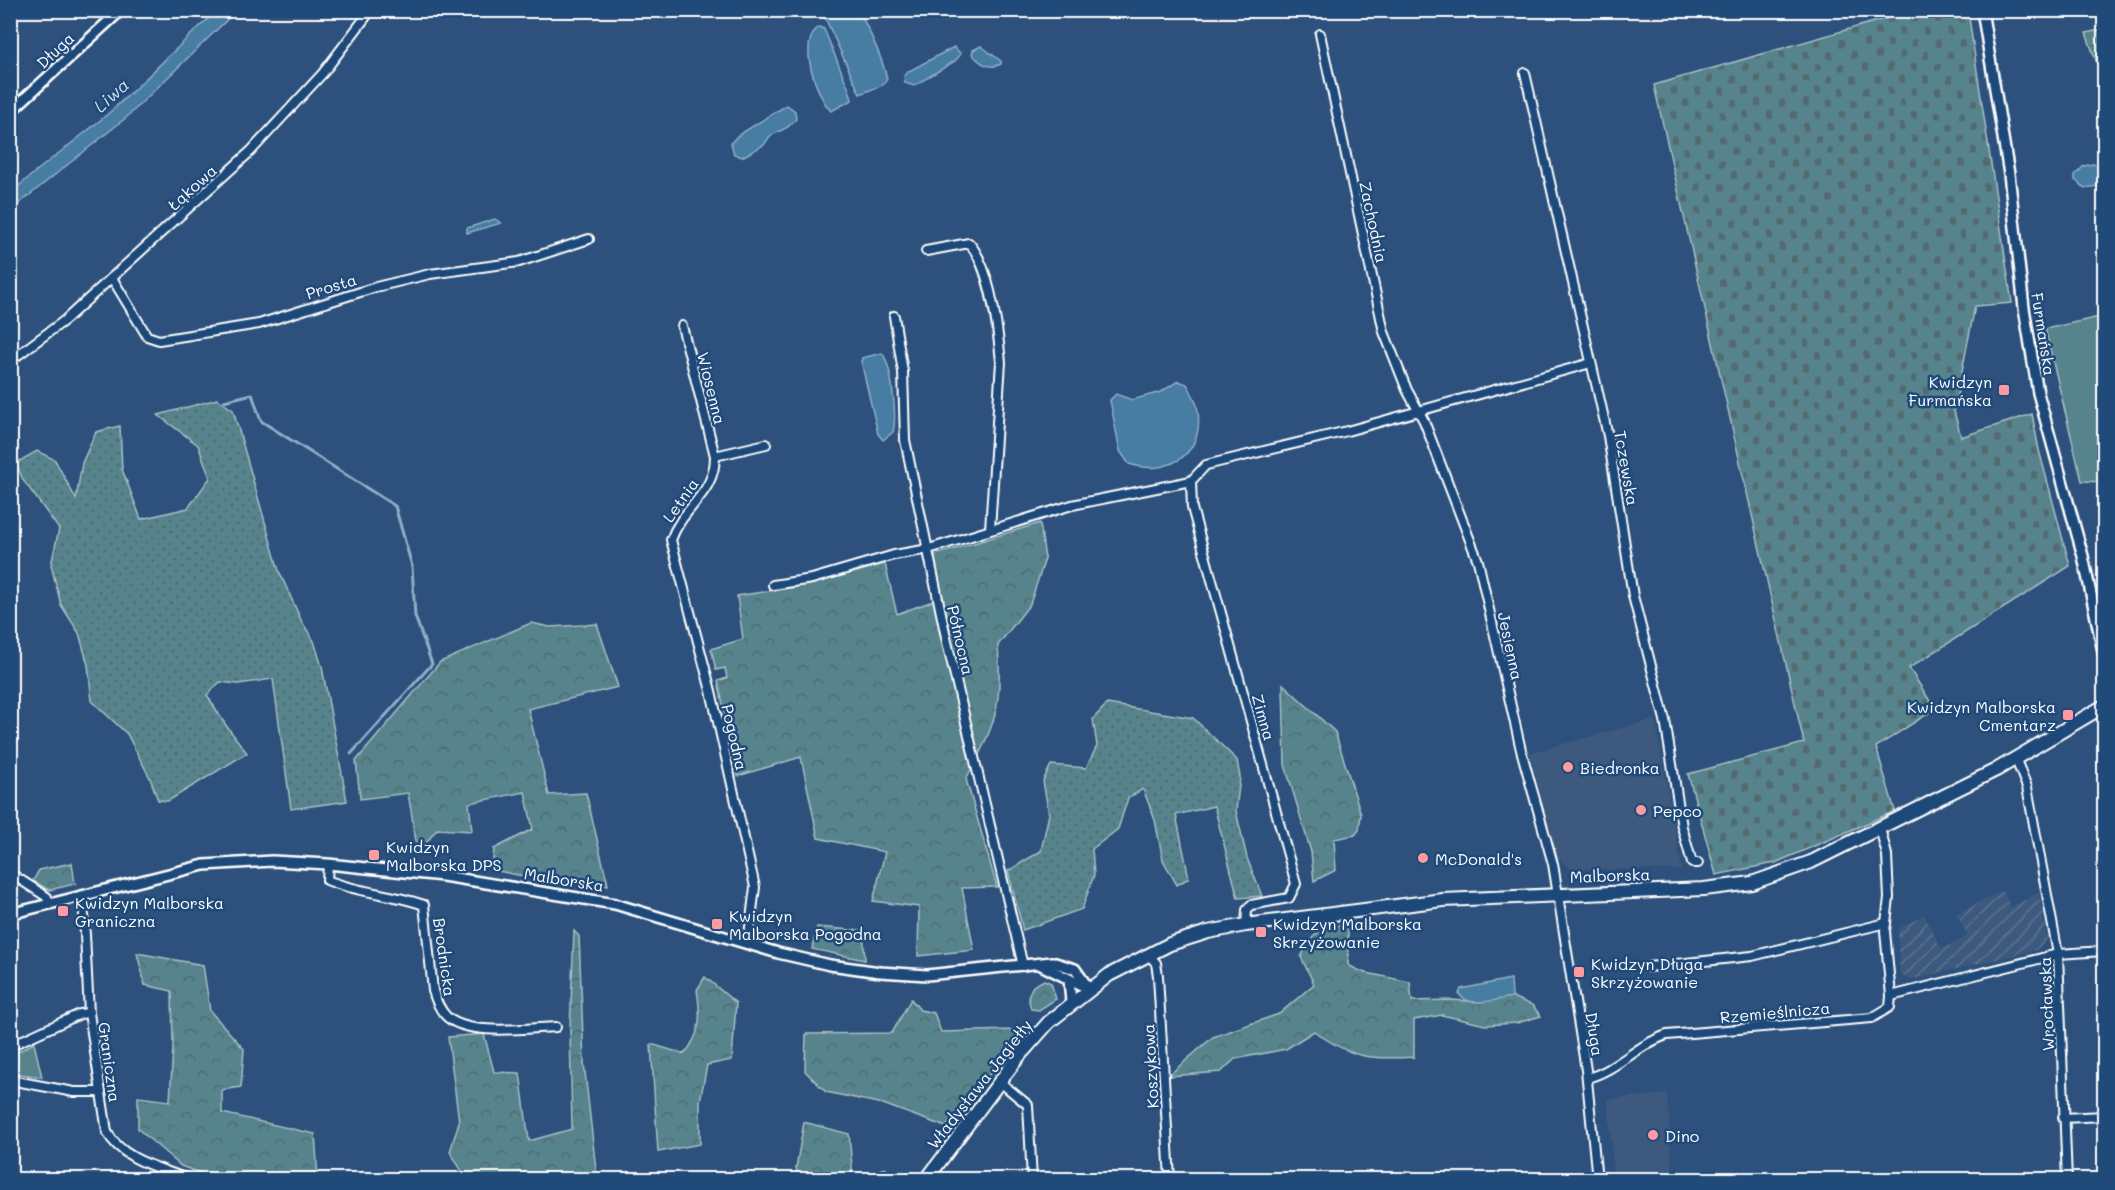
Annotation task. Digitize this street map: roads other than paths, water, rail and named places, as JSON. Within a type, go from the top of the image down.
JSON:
[{"type":"main road","name":"Malborska","points":[[1089,989],[1148,954],[1208,932],[1246,925],[1443,900],[1704,889],[1752,883],[1811,862],[2016,760],[2104,706]]},
{"type":"main road","name":"Władysława Jagiełły","points":[[926,1179],[1048,1022],[1089,989]]},
{"type":"street","name":"Długa","points":[[10,112],[121,10]]},
{"type":"street","name":"Łąkowa","points":[[10,361],[64,320],[112,278],[267,136],[323,73],[371,10]]},
{"type":"street","name":"Furmańska","points":[[1982,10],[2009,174],[2024,308],[2038,393],[2083,556],[2104,656]]},
{"type":"street","name":"Zachodnia","points":[[1320,34],[1384,332],[1407,390],[1419,411]]},
{"type":"street","name":"Tczewska","points":[[1525,73],[1617,480],[1633,596],[1665,720],[1682,827],[1692,863],[1698,863]]},
{"type":"street","name":"Prosta","points":[[112,278],[147,336],[159,340],[259,324],[376,287],[429,274],[519,262],[589,239]]},
{"type":"street","points":[[926,251],[961,243],[969,243],[975,250],[982,266],[999,339],[1001,362],[990,529]]},
{"type":"street","name":"Północna","points":[[894,316],[903,372],[905,441],[947,642],[1023,966]]},
{"type":"street","name":"Wiosenna","points":[[682,326],[715,456]]},
{"type":"street","points":[[773,585],[812,579],[894,555],[928,549],[1072,505],[1191,481],[1206,465],[1419,411],[1592,363]]},
{"type":"street","name":"Jesienna","points":[[1419,411],[1455,497],[1478,561],[1510,706],[1553,864],[1558,894]]},
{"type":"street","points":[[715,456],[766,444]]},
{"type":"street","name":"Letnia","points":[[671,540],[674,530],[708,485],[715,471],[715,456]]},
{"type":"street","name":"Zimna","points":[[1191,481],[1192,508],[1296,884],[1289,898],[1251,905],[1247,910],[1246,925]]},
{"type":"street","name":"Pogodna","points":[[671,540],[711,691],[755,887],[748,943]]},
{"type":"street","points":[[10,584],[10,602]]},
{"type":"street","name":"Wrocławska","points":[[2016,760],[2027,787],[2058,954],[2067,1179]]},
{"type":"street","points":[[1880,828],[1887,855],[1889,898],[1886,923],[1892,996],[2058,954],[2104,951]]},
{"type":"street","name":"Malborska","points":[[10,914],[204,865],[272,861],[328,864],[443,876],[603,902],[830,965],[880,972],[927,975],[1052,962],[1075,969],[1089,989]]},
{"type":"street","name":"Brodnicka","points":[[328,864],[327,880],[334,883],[350,889],[376,891],[424,905],[433,991],[438,1004],[451,1020],[459,1025],[476,1028],[556,1027]]},
{"type":"street","points":[[10,873],[46,897],[49,905]]},
{"type":"street","name":"Długa","points":[[1558,894],[1587,1077],[1597,1179]]},
{"type":"street","name":"Graniczna","points":[[83,897],[89,1012],[99,1092],[107,1132],[115,1146],[125,1154],[190,1179]]},
{"type":"street","points":[[1648,967],[1752,956],[1886,923]]},
{"type":"street","name":"Koszykowa","points":[[1148,954],[1156,963],[1158,976],[1170,1179]]},
{"type":"street","points":[[1039,964],[1089,989]]},
{"type":"street","points":[[1069,979],[1071,1002]]},
{"type":"street","name":"Rzemieślnicza","points":[[1587,1077],[1597,1075],[1651,1040],[1667,1035],[1872,1018],[1890,1007],[1892,996]]},
{"type":"street","points":[[10,1046],[89,1012]]},
{"type":"street","points":[[10,1080],[74,1092],[99,1092]]},
{"type":"street","points":[[1000,1082],[1028,1105],[1032,1179]]},
{"type":"street","points":[[2063,1118],[2104,1116]]},
{"type":"waterway","points":[[224,401],[252,394],[261,421],[395,506],[412,566],[415,616],[432,664],[351,754]]},
{"type":"place","name":"Kwidzyn Furmańska","points":[[2004,390]]},
{"type":"place","name":"Kwidzyn Malborska Cmentarz","points":[[2068,715]]},
{"type":"place","name":"Biedronka","points":[[1568,767]]},
{"type":"place","name":"Pepco","points":[[1641,810]]},
{"type":"place","name":"Kwidzyn Malborska DPS","points":[[374,855]]},
{"type":"place","name":"McDonald's","points":[[1423,858]]},
{"type":"place","name":"Kwidzyn Malborska Graniczna","points":[[63,911]]},
{"type":"place","name":"Kwidzyn Malborska Pogodna","points":[[717,924]]},
{"type":"place","name":"Kwidzyn Malborska Skrzyżowanie","points":[[1261,932]]},
{"type":"place","name":"Kwidzyn Długa Skrzyżowanie","points":[[1579,972]]},
{"type":"place","name":"Dino","points":[[1653,1135]]},
{"type":"water label","name":"Liwa","points":[[111,95]]}]
